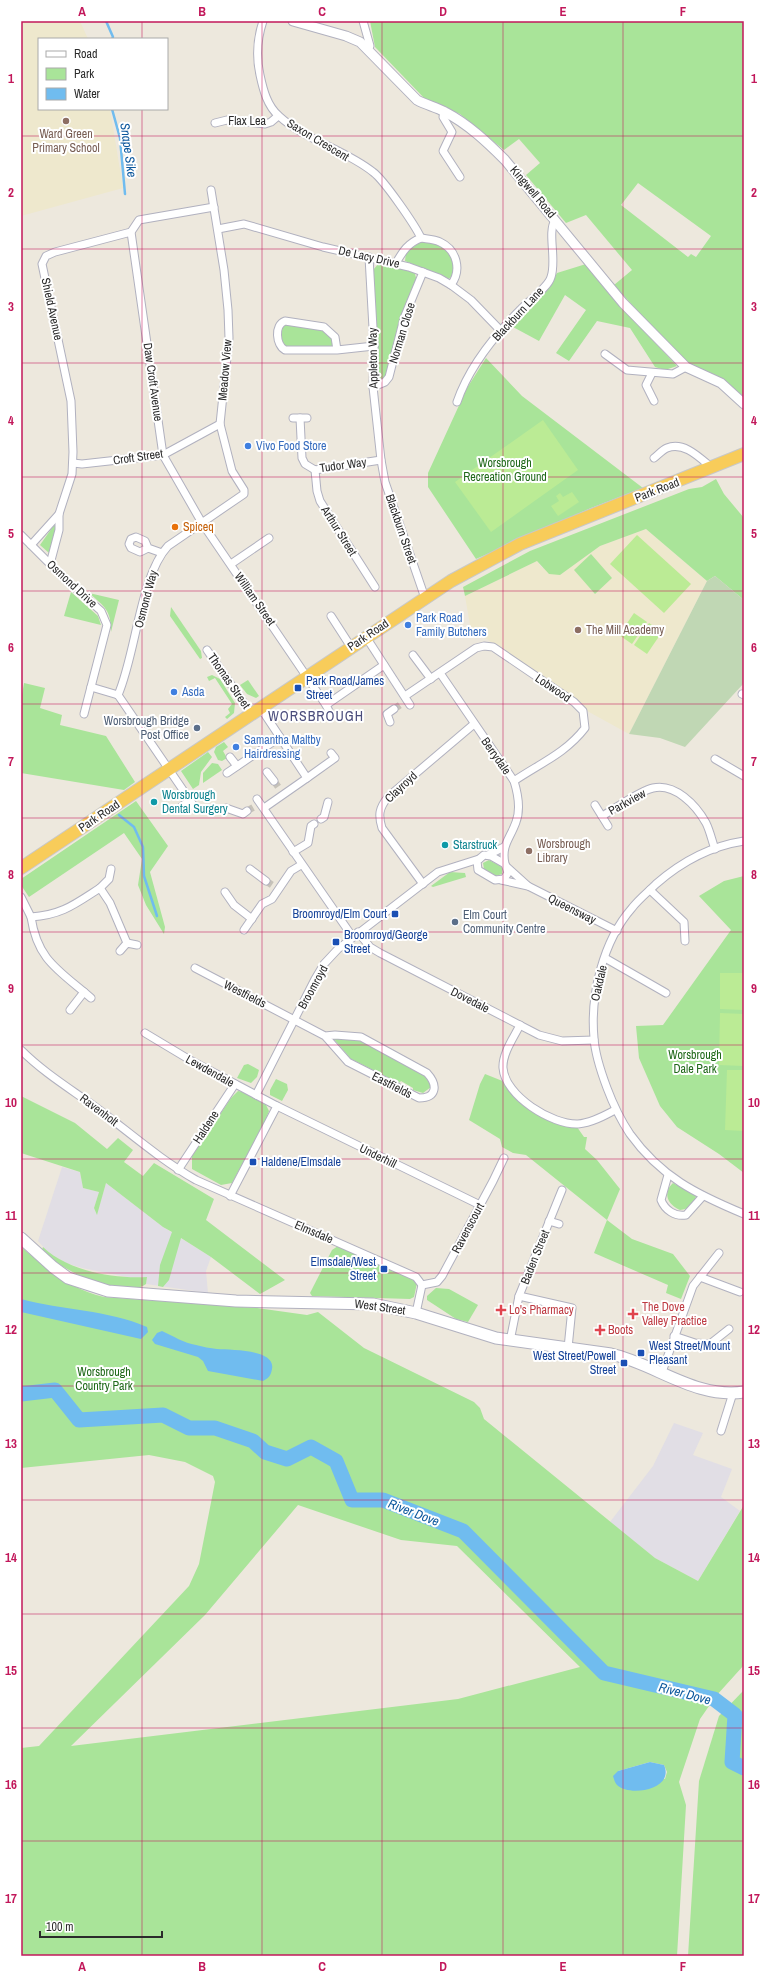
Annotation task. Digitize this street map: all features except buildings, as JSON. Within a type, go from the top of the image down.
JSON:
[{"type":"highway","name":"Park Road","points":[[21,868],[170,769],[255,710],[457,577],[520,544],[744,454]]},
{"type":"main road","name":"West Street","points":[[21,1238],[53,1267],[68,1278],[108,1291],[236,1302],[373,1304],[416,1313],[483,1336],[628,1358],[703,1390],[722,1393],[739,1392]]},
{"type":"street","name":"Saxon Crescent","points":[[263,21],[257,47],[259,69],[268,102],[278,116],[310,137],[372,171],[381,180],[421,238]]},
{"type":"street","name":"Kingwell Road","points":[[293,21],[346,36],[360,42],[417,100],[427,106],[444,111],[464,123],[500,154],[623,303],[686,367],[721,384],[744,404]]},
{"type":"street","points":[[363,21],[370,46],[368,49]]},
{"type":"street","points":[[444,111],[443,117],[452,132],[443,151],[460,177]]},
{"type":"street","name":"Flax Lea","points":[[215,123],[227,120],[265,124],[271,122],[278,116]]},
{"type":"street","name":"Meadow View","points":[[202,523],[244,494],[244,490],[232,471],[220,424],[229,338],[227,290],[211,190]]},
{"type":"street","name":"Shield Avenue","points":[[50,564],[59,530],[59,514],[70,484],[73,463],[71,401],[42,264],[46,256],[55,252],[131,232],[139,220],[214,207]]},
{"type":"street","name":"Blackburn Lane","points":[[456,402],[463,384],[472,369],[501,331],[551,278],[553,245],[552,224],[555,220]]},
{"type":"street","name":"De Lacy Drive","points":[[218,229],[244,224],[323,247],[396,263],[423,272],[439,278],[471,300],[501,331]]},
{"type":"street","name":"Daw Croft Avenue","points":[[131,232],[163,456],[202,523]]},
{"type":"street","points":[[396,263],[402,251],[408,245],[421,238],[438,241],[449,247],[455,256],[458,271],[451,285]]},
{"type":"street","name":"Appleton Way","points":[[369,257],[374,346],[373,387],[381,460]]},
{"type":"street","name":"Norman Close","points":[[373,387],[385,382],[388,377],[404,318],[423,272]]},
{"type":"street","points":[[337,350],[335,337],[324,327],[285,321],[281,322],[278,326],[278,343],[280,348],[285,350],[337,350],[374,346]]},
{"type":"street","points":[[605,354],[627,370],[673,374],[686,367]]},
{"type":"street","points":[[652,372],[646,385],[654,401]]},
{"type":"street","name":"Tudor Way","points":[[300,418],[302,458],[305,464],[315,470],[381,460]]},
{"type":"street","name":"Croft Street","points":[[73,463],[82,464],[163,456],[220,424]]},
{"type":"street","points":[[654,458],[667,448],[679,446],[696,454],[712,468]]},
{"type":"street","name":"Blackburn Street","points":[[381,460],[385,482],[425,598]]},
{"type":"street","name":"Arthur Street","points":[[315,470],[320,501],[375,587]]},
{"type":"street","name":"Shield Avenue","points":[[31,545],[59,514]]},
{"type":"street","name":"Osmond Way","points":[[118,695],[125,679],[149,584],[162,553],[168,546],[202,523]]},
{"type":"street","name":"William Street","points":[[202,523],[307,676],[331,715]]},
{"type":"street","name":"Osmond Drive","points":[[21,535],[101,611],[107,625],[84,714]]},
{"type":"street","points":[[231,564],[269,538]]},
{"type":"street","points":[[148,548],[162,553]]},
{"type":"street","points":[[331,616],[351,647]]},
{"type":"street","points":[[366,637],[384,665],[403,703],[387,714],[390,722]]},
{"type":"street","name":"Lobwood","points":[[403,703],[431,679],[476,648],[484,646],[493,647],[574,702],[583,711],[585,728],[576,740],[545,763],[514,781]]},
{"type":"street","name":"Thomas Street","points":[[207,650],[255,710],[280,737],[307,778]]},
{"type":"street","points":[[413,655],[431,679]]},
{"type":"street","points":[[326,705],[384,665]]},
{"type":"street","name":"Berrydale","points":[[440,673],[514,781],[517,792],[518,812],[517,821],[504,847],[506,865]]},
{"type":"street","points":[[91,687],[118,695],[196,808]]},
{"type":"street","name":"Clayroyd","points":[[423,884],[382,828],[379,819],[380,811],[388,797],[474,724]]},
{"type":"street","points":[[227,772],[280,737]]},
{"type":"street","points":[[279,788],[284,794],[335,758],[331,753]]},
{"type":"street","points":[[230,757],[237,766]]},
{"type":"street","points":[[715,759],[744,776]]},
{"type":"street","points":[[267,772],[274,781]]},
{"type":"street","name":"Parkview","points":[[602,816],[652,788],[663,788],[674,791],[688,800],[706,823],[715,849]]},
{"type":"street","name":"Dovedale","points":[[284,794],[259,804],[301,865],[355,934],[370,947],[539,1034],[562,1041],[594,1040]]},
{"type":"street","points":[[182,806],[190,800]]},
{"type":"street","points":[[321,819],[324,817],[328,802]]},
{"type":"street","name":"Parkview","points":[[595,805],[608,826]]},
{"type":"street","points":[[226,808],[243,814],[247,812]]},
{"type":"street","points":[[293,852],[308,842],[311,826],[314,824]]},
{"type":"street","name":"Oakdale","points":[[744,841],[697,856],[670,872],[632,908],[617,931],[605,958],[594,1007],[594,1040],[602,1075],[615,1110],[629,1133],[646,1154],[668,1175],[703,1196],[744,1214]]},
{"type":"street","points":[[458,866],[478,870],[476,864],[479,859],[504,847]]},
{"type":"street","name":"Queensway","points":[[488,855],[506,865],[528,886]]},
{"type":"street","name":"Broomroyd","points":[[256,1095],[324,964],[355,934],[443,870],[479,859]]},
{"type":"street","points":[[244,930],[262,904],[272,899],[291,871],[301,865]]},
{"type":"street","points":[[501,880],[508,873],[506,865]]},
{"type":"street","points":[[31,917],[50,915],[64,911],[100,888],[109,880],[111,869]]},
{"type":"street","points":[[250,869],[279,889]]},
{"type":"street","name":"Queensway","points":[[478,870],[495,880],[528,886],[617,931]]},
{"type":"street","points":[[100,888],[110,903],[127,943]]},
{"type":"street","points":[[650,890],[684,922],[685,941]]},
{"type":"street","points":[[225,892],[234,905],[252,919]]},
{"type":"street","points":[[21,897],[31,917],[38,946],[49,963],[91,998]]},
{"type":"street","points":[[127,943],[137,945]]},
{"type":"street","points":[[120,951],[127,943]]},
{"type":"street","points":[[605,958],[666,993]]},
{"type":"street","name":"Westfields","points":[[195,968],[295,1020]]},
{"type":"street","points":[[70,1010],[84,992]]},
{"type":"street","name":"Eastfields","points":[[295,1020],[325,1036],[348,1062],[419,1098],[426,1098],[434,1092],[435,1085],[433,1079],[427,1073],[361,1037],[335,1034],[325,1036]]},
{"type":"street","points":[[520,1025],[504,1057],[503,1068],[507,1080],[529,1105],[546,1115],[561,1121],[577,1124],[592,1121],[615,1110]]},
{"type":"street","name":"Lewdendale","points":[[145,1033],[277,1106]]},
{"type":"street","name":"Ravenholt","points":[[21,1050],[35,1064],[95,1106],[178,1170]]},
{"type":"street","name":"Haldene","points":[[178,1170],[235,1084]]},
{"type":"street","points":[[230,1196],[277,1106]]},
{"type":"street","name":"Underhill","points":[[277,1106],[480,1205]]},
{"type":"street","name":"Ravenscourt","points":[[422,1285],[437,1282],[442,1276],[504,1158]]},
{"type":"street","name":"Elmsdale","points":[[178,1170],[230,1196],[416,1277],[422,1285]]},
{"type":"street","points":[[668,1175],[662,1200],[667,1210],[675,1214],[686,1215],[703,1196]]},
{"type":"street","name":"Baden Street","points":[[510,1341],[519,1296],[562,1190]]},
{"type":"street","name":"Baden Street","points":[[549,1221],[559,1224]]},
{"type":"street","points":[[662,1372],[693,1286],[719,1253]]},
{"type":"street","points":[[700,1277],[740,1292]]},
{"type":"street","points":[[416,1313],[422,1285]]},
{"type":"street","points":[[519,1296],[572,1308],[568,1348]]},
{"type":"street","points":[[674,1336],[695,1343],[710,1344],[729,1329]]},
{"type":"street","points":[[721,1431],[739,1392]]},
{"type":"shaded area","name":"Ward Green Primary School","points":[[21,21],[80,21],[88,38],[38,38],[38,110],[110,110],[123,188],[21,216]]},
{"type":"shaded area","name":"The Mill Academy","points":[[646,529],[707,581],[629,734],[589,712],[488,640],[477,635],[470,625],[465,596],[537,561],[541,567],[560,575],[600,546]]},
{"type":"shaded area","points":[[62,1167],[80,1172],[83,1188],[99,1192],[94,1208],[97,1214],[106,1183],[163,1227],[211,1257],[206,1271],[208,1293],[146,1284],[147,1277],[132,1278],[82,1268],[66,1263],[49,1253],[38,1241]]},
{"type":"shaded area","points":[[674,1423],[703,1433],[693,1455],[732,1469],[721,1497],[740,1511],[698,1581],[655,1558],[610,1522],[653,1466]]},
{"type":"green space","points":[[370,21],[744,21],[744,401],[686,364],[614,285],[632,270],[586,215],[566,223],[526,175],[540,163],[519,139],[504,150],[460,114],[425,99],[375,47]],"holes":[[[638,183],[711,236],[696,257],[691,254],[688,257],[621,205]]]},
{"type":"green space","points":[[422,241],[441,246],[448,252],[455,271],[449,279],[405,261],[406,252]]},
{"type":"green space","points":[[380,262],[414,271],[417,281],[386,376],[382,382],[377,379],[373,270]]},
{"type":"green space","points":[[586,264],[628,314],[677,366],[665,370],[655,367],[630,328],[597,321],[569,361],[556,353],[586,310],[565,295],[539,341],[513,327],[543,295],[557,273]]},
{"type":"green space","points":[[281,323],[324,327],[334,343],[332,347],[281,348]]},
{"type":"green space","name":"Worsbrough Recreation Ground","points":[[486,358],[522,396],[643,488],[591,508],[476,559],[428,487],[428,473],[467,388]]},
{"type":"green space","points":[[543,420],[578,470],[491,532],[455,482]]},
{"type":"green space","points":[[716,479],[724,494],[744,518],[744,600],[715,576],[707,581],[646,529],[600,546],[560,575],[549,574],[537,561],[465,596],[463,587],[530,551],[689,489],[702,487]]},
{"type":"green space","points":[[572,492],[579,502],[558,516],[551,506],[559,501],[556,496],[560,493],[563,497]]},
{"type":"green space","points":[[54,525],[57,528],[49,553],[40,545]]},
{"type":"green space","points":[[637,535],[691,584],[664,613],[610,564]]},
{"type":"green space","points":[[591,554],[612,578],[595,594],[574,570]]},
{"type":"green space","points":[[715,576],[744,600],[744,683],[685,747],[660,738],[629,734],[707,581]]},
{"type":"green space","points":[[71,592],[98,616],[101,625],[64,616]]},
{"type":"green space","points":[[89,593],[119,600],[111,632],[110,619],[106,610]]},
{"type":"green space","points":[[171,607],[201,651],[202,658],[200,659],[170,616]]},
{"type":"green space","points":[[634,613],[647,622],[632,644],[619,635]]},
{"type":"green space","points":[[649,623],[662,632],[647,654],[634,645]]},
{"type":"green space","points":[[212,675],[220,679],[235,703],[234,713],[227,719],[225,717],[230,713],[228,709],[232,704],[215,678],[209,681],[207,677]]},
{"type":"green space","points":[[248,680],[259,696],[256,698],[247,694],[240,685]]},
{"type":"green space","points":[[24,683],[45,688],[40,708],[62,715],[60,725],[106,736],[135,782],[124,790],[21,773],[21,701]]},
{"type":"green space","points":[[224,742],[228,747],[223,751],[227,758],[222,761],[218,760],[214,752],[216,747]]},
{"type":"green space","points":[[208,752],[212,757],[201,772],[199,785],[193,789],[181,771]]},
{"type":"green space","points":[[212,763],[218,764],[222,770],[203,783],[203,773]]},
{"type":"green space","points":[[136,801],[168,846],[150,872],[165,927],[164,934],[146,905],[138,885],[142,859],[124,833],[29,897],[21,885],[21,879]]},
{"type":"green space","points":[[489,860],[502,867],[502,874],[496,876],[484,869],[483,863]]},
{"type":"green space","points":[[450,872],[465,873],[466,877],[433,887],[431,886]]},
{"type":"green space","name":"Worsbrough Dale Park","points":[[744,876],[744,1173],[719,1154],[677,1127],[660,1106],[639,1058],[636,1026],[663,1025],[731,930],[699,896],[724,881]]},
{"type":"green space","points":[[720,973],[744,973],[744,1010],[720,1009]]},
{"type":"green space","points":[[720,1013],[744,1014],[744,1066],[719,1065]]},
{"type":"green space","points":[[333,1038],[352,1039],[362,1042],[378,1051],[380,1050],[407,1063],[408,1067],[427,1075],[431,1087],[423,1093],[413,1090],[413,1088],[401,1081],[399,1083],[351,1059]]},
{"type":"green space","points":[[248,1064],[259,1070],[257,1077],[251,1083],[237,1078],[244,1065]]},
{"type":"green space","points":[[727,1070],[744,1070],[744,1131],[725,1130]]},
{"type":"green space","points":[[485,1074],[505,1082],[518,1098],[577,1127],[584,1137],[587,1137],[585,1149],[597,1160],[620,1189],[607,1220],[526,1155],[513,1153],[502,1147],[500,1139],[469,1120],[480,1084]]},
{"type":"green space","points":[[276,1079],[287,1084],[288,1090],[282,1101],[270,1095],[270,1090]]},
{"type":"green space","points":[[238,1091],[243,1092],[266,1105],[269,1111],[264,1124],[232,1183],[221,1185],[192,1169],[192,1156],[231,1098]]},
{"type":"green space","points":[[21,1096],[75,1123],[107,1149],[118,1138],[133,1150],[124,1162],[143,1176],[154,1163],[214,1199],[206,1220],[285,1280],[260,1294],[211,1257],[181,1238],[169,1280],[163,1287],[158,1286],[160,1265],[172,1232],[163,1227],[106,1183],[97,1215],[94,1208],[99,1192],[83,1188],[80,1172],[21,1153]]},
{"type":"green space","points":[[673,1183],[696,1196],[691,1206],[680,1210],[672,1205],[667,1195]]},
{"type":"green space","points":[[607,1220],[632,1239],[673,1254],[690,1276],[681,1299],[666,1293],[668,1285],[594,1253]]},
{"type":"green space","points":[[338,1246],[407,1276],[417,1283],[414,1297],[410,1299],[312,1296],[310,1293],[332,1250]]},
{"type":"green space","name":"Worsbrough Country Park","points":[[21,1247],[59,1277],[79,1289],[104,1297],[257,1308],[307,1315],[318,1312],[364,1348],[474,1402],[480,1408],[484,1419],[655,1558],[698,1581],[744,1505],[744,1665],[716,1696],[700,1719],[679,1782],[686,1805],[677,1956],[21,1956],[21,1748],[39,1746],[189,1586],[199,1564],[215,1482],[213,1476],[185,1462],[149,1455],[21,1468]],"holes":[[[298,1505],[401,1540],[457,1546],[580,1667],[458,1699],[71,1746],[205,1615]],[[650,1762],[664,1765],[667,1772],[665,1779],[618,1771]]]},
{"type":"green space","points":[[43,1247],[53,1255],[78,1268],[120,1277],[147,1277],[146,1284],[137,1288],[131,1288],[99,1283],[60,1265],[41,1252]]},
{"type":"green space","points":[[436,1288],[449,1289],[478,1305],[468,1322],[456,1319],[427,1300],[427,1296]]},
{"type":"green space","points":[[744,1690],[744,1956],[688,1956],[699,1781],[719,1716]]},
{"type":"water","points":[[21,1299],[117,1317],[147,1327],[148,1332],[141,1339],[21,1312]]},
{"type":"water","points":[[162,1331],[192,1344],[217,1349],[242,1350],[260,1354],[271,1362],[271,1373],[263,1381],[208,1371],[203,1361],[198,1357],[155,1344],[152,1340],[157,1333]]},
{"type":"water","points":[[650,1762],[664,1765],[666,1774],[663,1780],[657,1785],[640,1791],[623,1789],[616,1784],[613,1776],[618,1771]]},
{"type":"waterway","name":"Snape Sike","points":[[106,21],[112,38]]},
{"type":"waterway","name":"Snape Sike","points":[[112,110],[120,138],[125,194]]},
{"type":"waterway","name":"Snape Sike","points":[[119,815],[134,827],[143,847],[144,876],[157,916]]},
{"type":"waterway","name":"River Dove","points":[[21,1394],[55,1390],[79,1420],[163,1415],[189,1428],[215,1428],[253,1441],[265,1452],[287,1459],[311,1447],[336,1461],[352,1500],[383,1500],[463,1531],[604,1673],[714,1699],[735,1715],[732,1762],[744,1768]]},
{"type":"tunnel","points":[[394,709],[400,705]]},
{"type":"tunnel","points":[[274,781],[279,788]]},
{"type":"tunnel","points":[[247,811],[254,807]]},
{"type":"tunnel","points":[[266,881],[272,885]]},
{"type":"place","name":"Ward Green Primary School","points":[[66,121]]},
{"type":"place","name":"Vivo Food Store","points":[[248,446]]},
{"type":"place","name":"Spiceq","points":[[175,527]]},
{"type":"place","name":"Park Road Family Butchers","points":[[408,625]]},
{"type":"place","name":"The Mill Academy","points":[[578,630]]},
{"type":"place","name":"Park Road/James Street","points":[[298,688]]},
{"type":"place","name":"Asda","points":[[174,692]]},
{"type":"place","name":"Worsbrough Bridge Post Office","points":[[197,728]]},
{"type":"place","name":"Samantha Maltby Hairdressing","points":[[236,747]]},
{"type":"place","name":"Worsbrough Dental Surgery","points":[[154,802]]},
{"type":"place","name":"Starstruck","points":[[445,845]]},
{"type":"place","name":"Worsbrough Library","points":[[529,851]]},
{"type":"place","name":"Broomroyd/Elm Court","points":[[395,914]]},
{"type":"place","name":"Elm Court Community Centre","points":[[455,922]]},
{"type":"place","name":"Broomroyd/George Street","points":[[336,942]]},
{"type":"place","name":"Haldene/Elmsdale","points":[[253,1162]]},
{"type":"place","name":"Elmsdale/West Street","points":[[384,1269]]},
{"type":"place","name":"Lo's Pharmacy","points":[[501,1310]]},
{"type":"place","name":"The Dove Valley Practice","points":[[633,1314]]},
{"type":"place","name":"Boots","points":[[600,1330]]},
{"type":"place","name":"West Street/Mount Pleasant","points":[[641,1353]]},
{"type":"place","name":"West Street/Powell Street","points":[[624,1363]]},
{"type":"district","name":"WORSBROUGH","points":[[316,716]]}]
